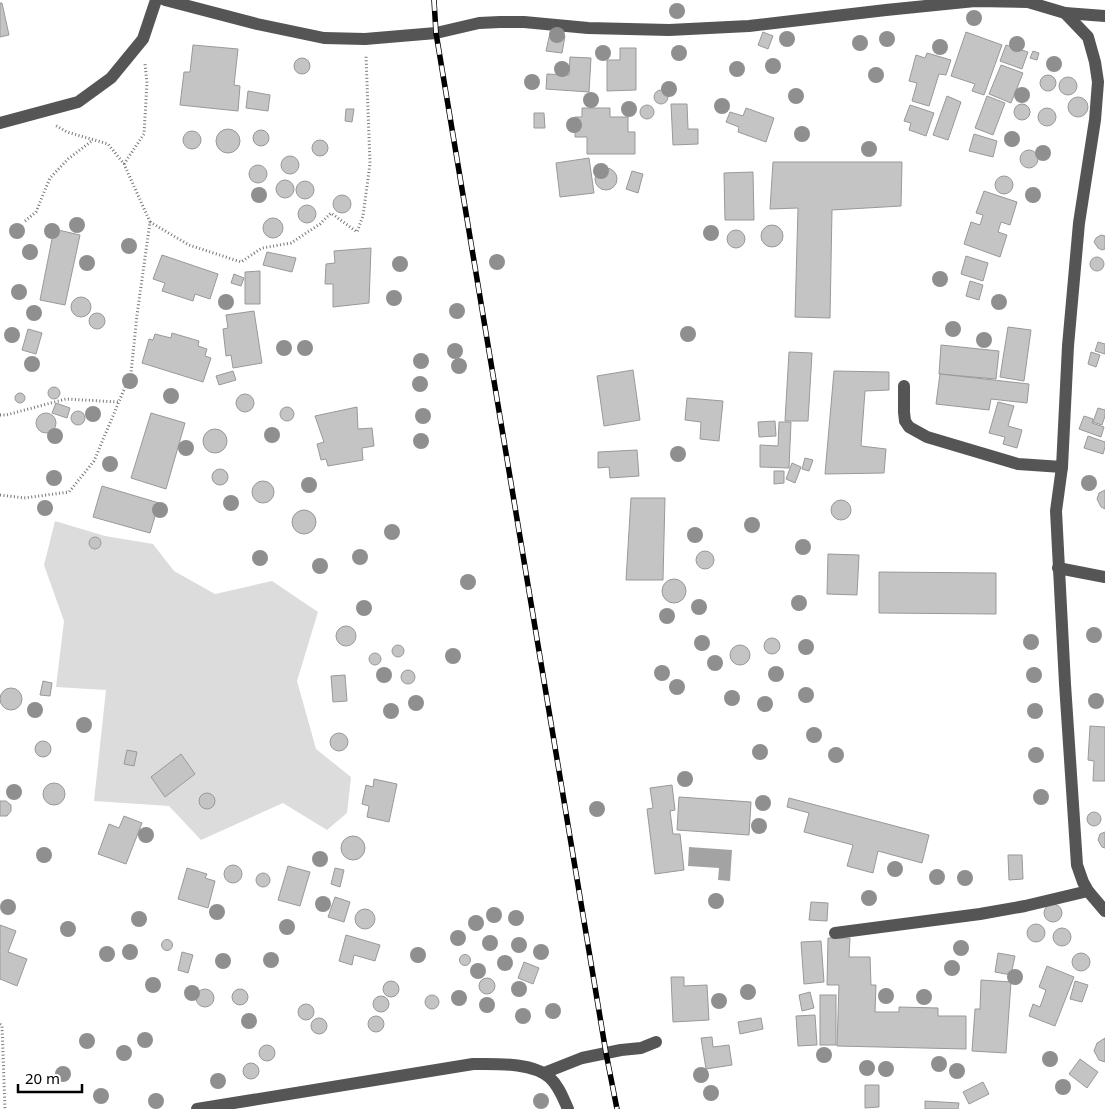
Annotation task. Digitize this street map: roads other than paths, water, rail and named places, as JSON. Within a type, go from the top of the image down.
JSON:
[{"type":"street","points":[[0,123],[78,102],[111,78],[142,38],[156,0]]},
{"type":"street","points":[[165,0],[257,24],[324,38],[365,39],[436,32],[479,23],[500,22],[524,22],[588,28],[669,30],[749,26],[974,1],[1028,2],[1065,13],[1105,16]]},
{"type":"street","points":[[1065,13],[1088,37],[1098,82],[1095,120],[1079,223],[1068,346],[1062,467],[1056,511],[1058,568],[1077,865],[1088,891],[1105,911]]},
{"type":"street","points":[[1098,82],[1105,70]]},
{"type":"street","points":[[904,386],[904,412],[906,420],[910,427],[927,437],[1018,464],[1062,467]]},
{"type":"street","points":[[1058,568],[1105,577]]},
{"type":"street","points":[[835,933],[980,914],[1025,906],[1088,891]]},
{"type":"street","points":[[544,1073],[582,1058],[642,1048],[656,1042]]},
{"type":"street","points":[[197,1109],[474,1064],[506,1064],[531,1068],[544,1073],[560,1091],[568,1109]]},
{"type":"railway","points":[[434,0],[436,33],[606,1053],[617,1109]]}]
